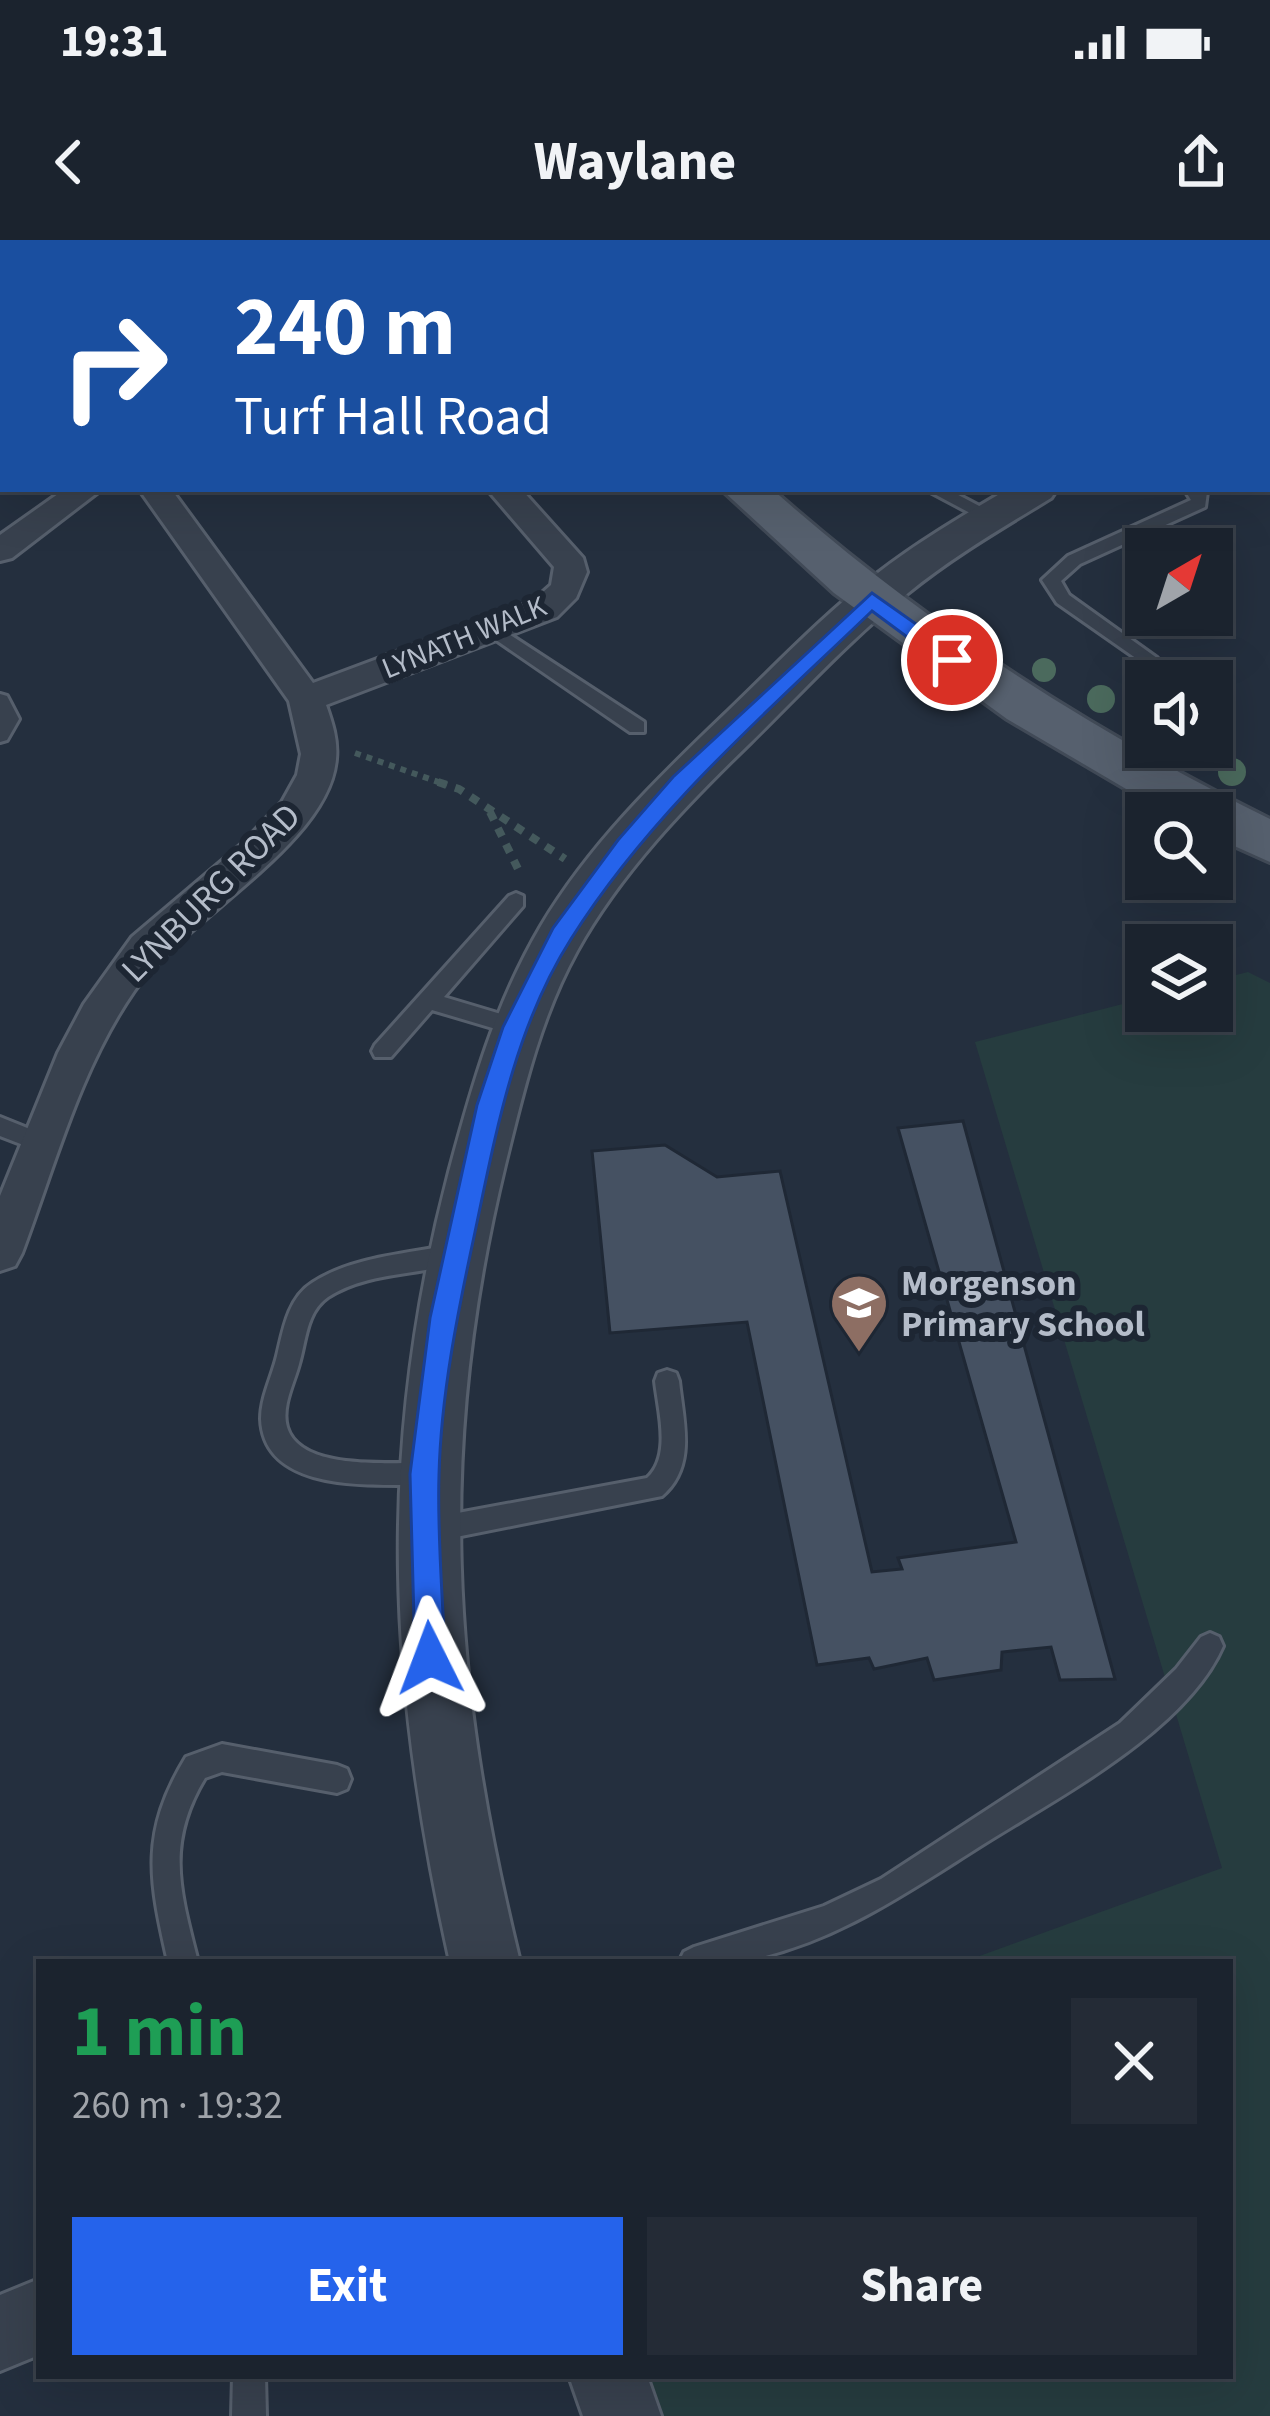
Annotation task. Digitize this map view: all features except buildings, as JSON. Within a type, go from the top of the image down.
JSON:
[{"type":"main road","points":[[747,492],[952,660],[1076,738],[1174,792]]},
{"type":"main road","points":[[1233,824],[1270,842]]},
{"type":"street","points":[[0,551],[82,492]]},
{"type":"street","name":"LYNBURG ROAD","points":[[0,1253],[77,1058],[133,962],[178,916],[287,822],[309,790],[320,745],[306,699],[157,492]]},
{"type":"street","name":"LYNATH WALK","points":[[306,699],[545,610],[560,597],[571,565],[506,492]]},
{"type":"street","points":[[476,1172],[597,949],[649,873],[886,610],[988,551],[1055,493]]},
{"type":"street","points":[[484,1959],[461,1868],[432,1699],[424,1503],[455,1254],[489,1105],[516,1027],[561,934],[626,845],[681,782],[991,517],[1055,493]]},
{"type":"street","points":[[0,2332],[36,2318]]},
{"type":"street","points":[[609,2379],[622,2416]]},
{"type":"lane","points":[[939,492],[991,517]]},
{"type":"lane","points":[[1147,660],[1063,599],[1051,580],[1075,560],[1199,503],[1201,496],[1196,492]]},
{"type":"lane","points":[[491,629],[638,728]]},
{"type":"lane","points":[[0,700],[10,719],[0,735]]},
{"type":"lane","points":[[383,1051],[522,894]]},
{"type":"lane","points":[[428,1000],[516,1027]]},
{"type":"lane","points":[[0,1126],[44,1144]]},
{"type":"lane","points":[[455,1254],[335,1283],[316,1292],[303,1306],[274,1408],[275,1430],[292,1455],[316,1468],[424,1503],[652,1488],[666,1480],[673,1466],[667,1381]]},
{"type":"lane","points":[[703,1959],[869,1901],[998,1818],[1060,1785],[1099,1760],[1148,1715],[1210,1646]]},
{"type":"lane","points":[[182,1959],[160,1866],[175,1802],[196,1767],[222,1758],[337,1779]]},
{"type":"lane","points":[[249,2379],[249,2416]]},
{"type":"path","points":[[343,751],[459,789],[576,866]]},
{"type":"path","points":[[490,810],[522,894]]},
{"type":"green space","points":[[1248,972],[1270,983],[1270,2416],[620,2416],[608,2379],[1233,2379],[1233,1959],[971,1959],[1222,1868],[975,1042],[1125,1003],[1125,1032],[1233,1032],[1233,976]]},
{"type":"place","name":"Morgenson Primary School","points":[[859,1354]]},
{"type":"route","points":[[430,1658],[424,1474],[443,1318],[489,1105],[540,974],[561,934],[626,845],[681,782],[872,600],[952,660]]}]
